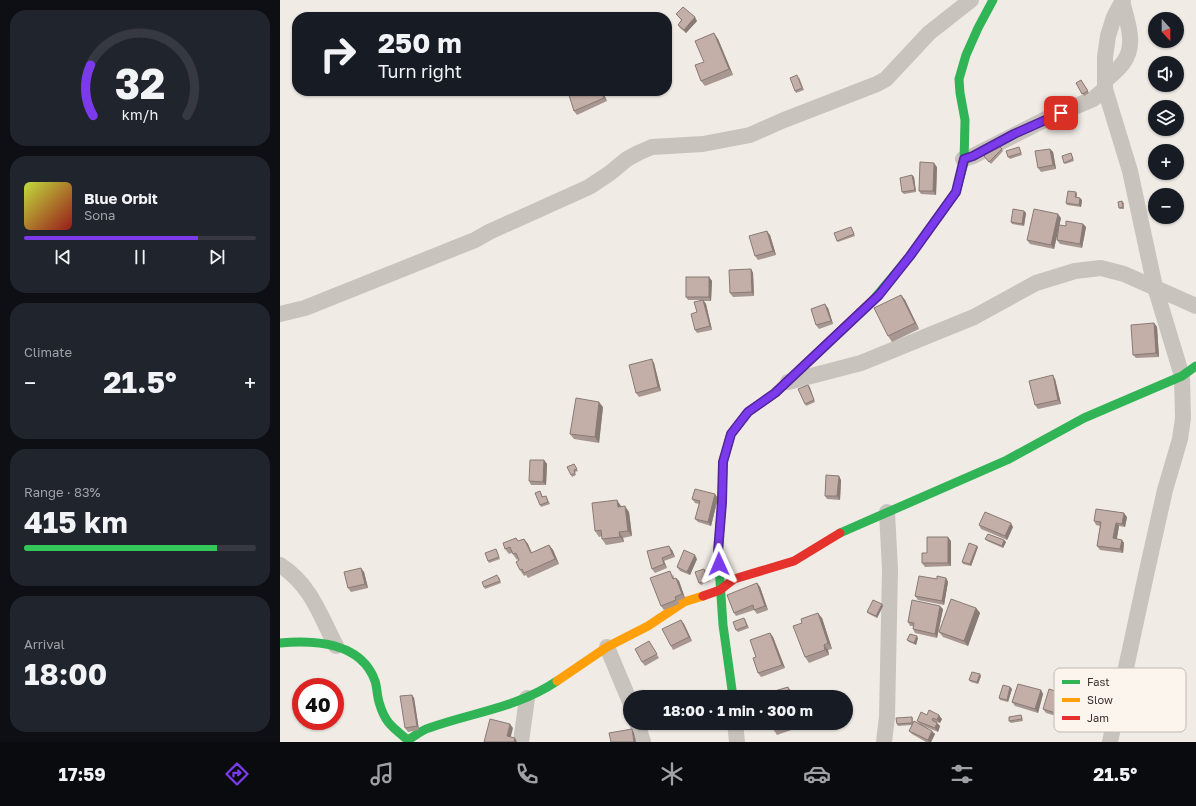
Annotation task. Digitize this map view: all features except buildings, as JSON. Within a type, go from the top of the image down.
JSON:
[{"type":"street","points":[[280,314],[305,308],[474,240],[589,187],[627,159],[652,147],[703,144],[750,135],[784,120],[877,84],[886,79],[929,33],[949,19],[971,0]]},
{"type":"street","points":[[732,690],[723,625],[718,552],[722,502],[723,462],[731,434],[748,412],[775,393],[879,295],[910,256],[956,192],[964,163],[965,120],[959,79],[966,55],[978,28],[994,0]]},
{"type":"street","points":[[963,159],[973,156],[1050,117],[1093,99],[1124,63],[1130,48],[1129,27],[1122,0]]},
{"type":"street","points":[[1122,0],[1114,17],[1108,36],[1105,57],[1105,85],[1130,172],[1155,287],[1182,376],[1183,418],[1180,439],[1165,490],[1126,668]]},
{"type":"street","points":[[786,383],[861,363],[974,317],[1036,283],[1075,271],[1101,268],[1124,274],[1196,306]]},
{"type":"street","points":[[280,643],[302,641],[318,642],[336,646],[362,659],[369,669],[374,681],[379,702],[386,721],[408,740],[428,728],[486,712],[528,698],[554,683],[608,647],[648,626],[684,602],[720,590],[734,579],[794,561],[837,534],[1007,460],[1084,418],[1182,376],[1196,366]]},
{"type":"street","points":[[884,742],[887,717],[890,570],[887,512]]},
{"type":"street","points":[[280,565],[303,584],[313,599],[336,646]]},
{"type":"street","points":[[608,647],[625,690]]},
{"type":"street","points":[[521,742],[528,698]]},
{"type":"street","points":[[639,730],[643,742]]},
{"type":"street","points":[[736,730],[737,742]]},
{"type":"street","points":[[1110,742],[1112,732]]},
{"type":"traffic: fast","points":[[874,299],[910,256],[956,192],[964,163],[965,120],[959,79],[966,55],[993,0]]},
{"type":"traffic: fast","points":[[840,533],[1007,460],[1084,418],[1182,376],[1196,366]]},
{"type":"traffic: fast","points":[[729,441],[723,462],[722,502],[718,552],[723,625],[732,690]]},
{"type":"traffic: fast","points":[[280,643],[322,643],[348,651],[359,658],[368,668],[375,681],[379,702],[384,715],[393,728],[408,740],[426,729],[446,722],[511,704],[542,690],[557,681]]},
{"type":"traffic: slow","points":[[557,681],[607,647],[648,626],[684,602],[703,596]]},
{"type":"traffic: jam","points":[[729,441],[731,434],[748,412],[775,393],[874,299]]},
{"type":"traffic: jam","points":[[703,596],[720,590],[734,579],[794,561],[840,533]]},
{"type":"route","points":[[719,564],[718,552],[722,502],[723,462],[731,434],[748,412],[775,393],[879,295],[910,256],[956,192],[964,163],[963,159],[973,156],[1014,134],[1061,113]]}]
